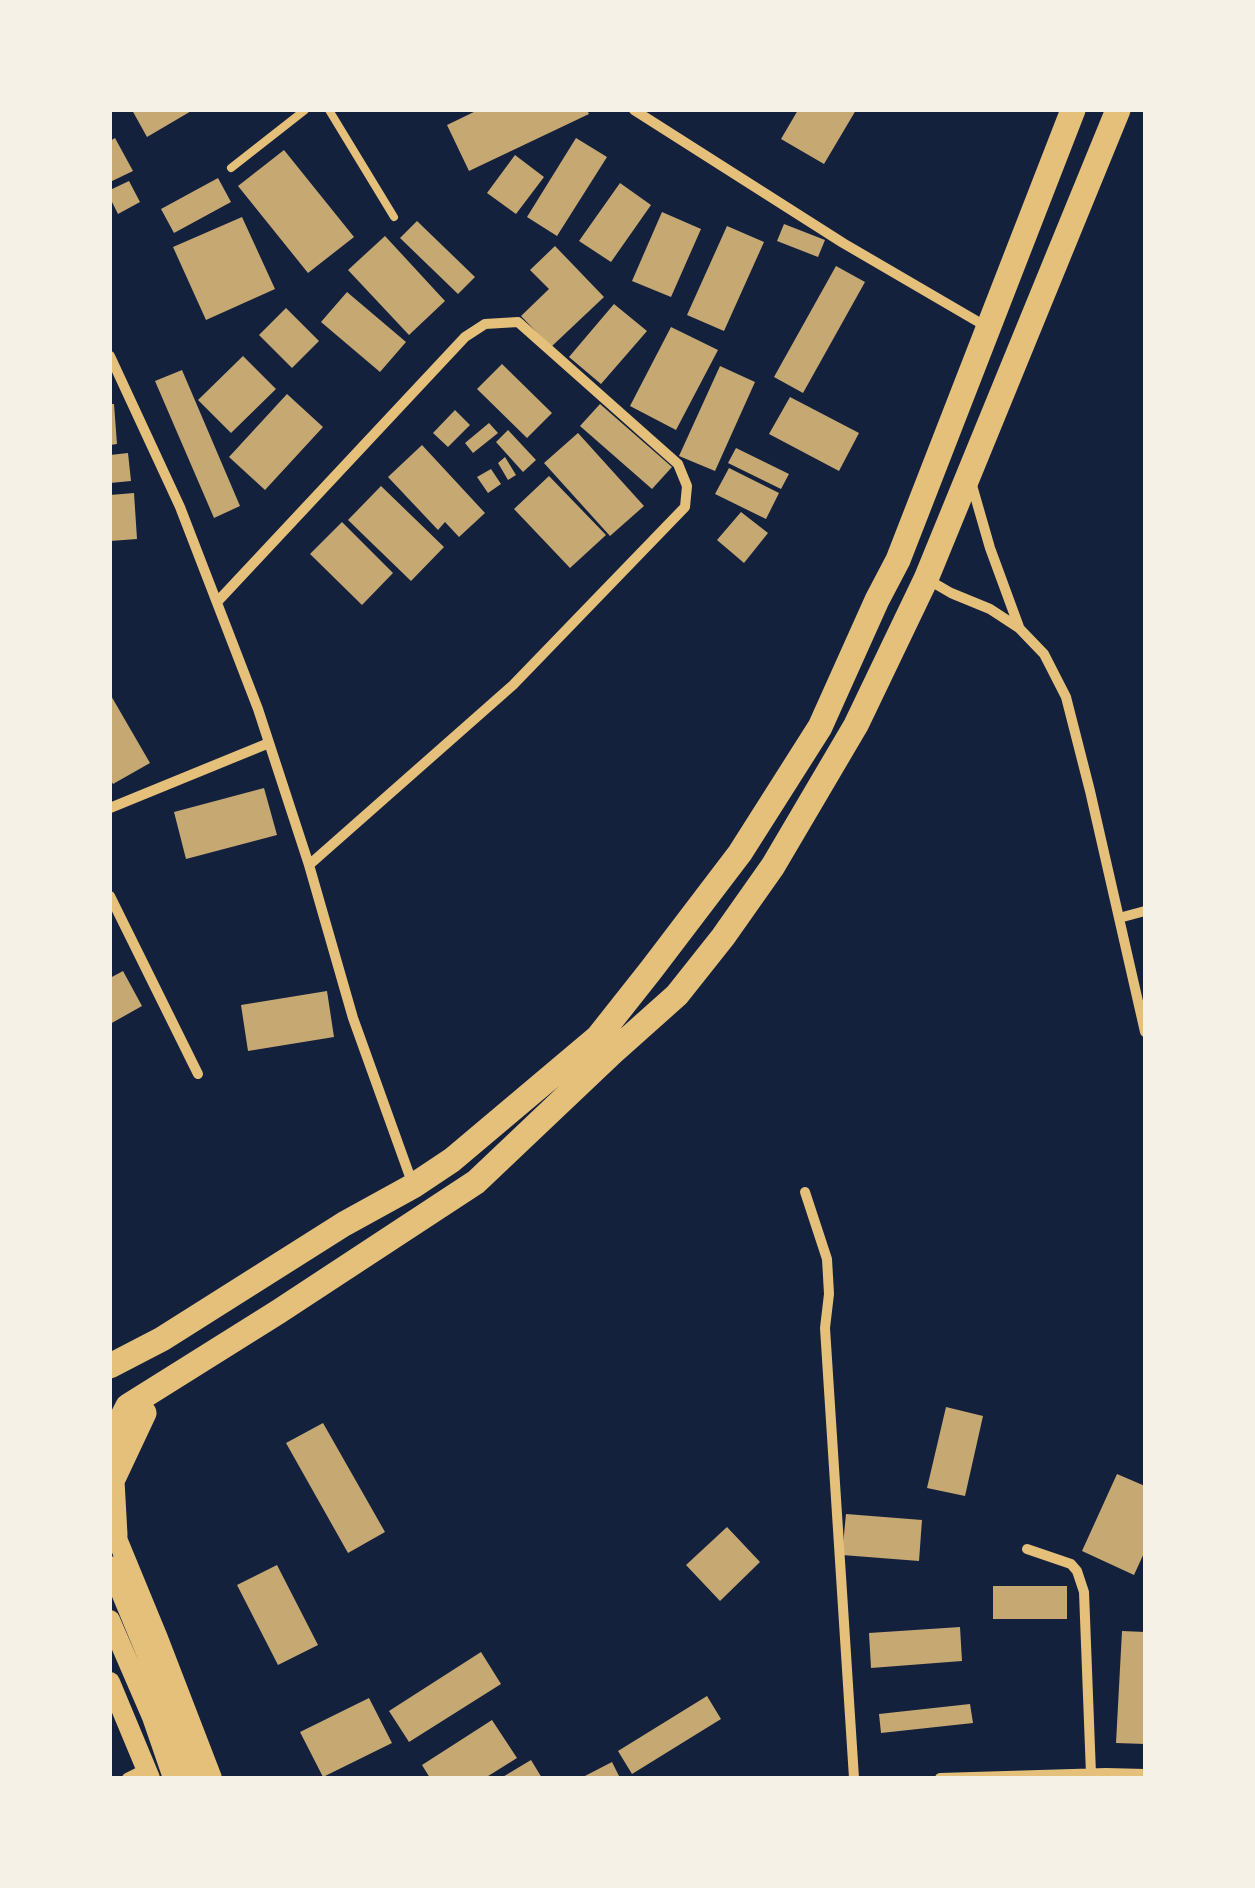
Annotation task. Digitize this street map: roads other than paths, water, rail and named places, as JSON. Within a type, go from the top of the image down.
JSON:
[{"type":"main road","points":[[110,1441],[128,1406],[476,1182],[605,1045],[740,853],[820,727],[898,560],[1073,110]]},
{"type":"main road","points":[[110,1366],[250,1286],[452,1160],[676,995],[723,937],[773,866],[856,726],[926,579],[1118,110]]},
{"type":"main road","points":[[110,1354],[138,1353]]},
{"type":"main road","points":[[169,1380],[139,1420],[112,1481],[112,1529],[212,1778]]},
{"type":"main road","points":[[110,1566],[194,1778]]},
{"type":"main road","points":[[110,1620],[152,1717],[173,1778]]},
{"type":"main road","points":[[110,1682],[149,1773]]},
{"type":"main road","points":[[149,1773],[153,1747],[166,1737],[187,1737],[204,1755]]},
{"type":"street","points":[[634,110],[844,243],[988,327]]},
{"type":"street","points":[[218,601],[466,336],[484,324],[518,322],[678,464],[688,486],[685,507],[513,685],[308,866]]},
{"type":"street","points":[[110,356],[180,507],[218,601],[269,743],[353,1018],[413,1186]]},
{"type":"street","points":[[968,474],[1019,628]]},
{"type":"street","points":[[926,579],[1019,628],[1044,654],[1066,697],[1145,1032]]},
{"type":"street","points":[[110,808],[269,743]]},
{"type":"street","points":[[110,896],[198,1074]]},
{"type":"street","points":[[1119,918],[1145,911]]},
{"type":"street","points":[[805,1192],[827,1259],[829,1294],[825,1328],[854,1778]]},
{"type":"street","points":[[1027,1548],[1071,1564],[1084,1592],[1091,1774]]},
{"type":"street","points":[[126,1778],[149,1773]]},
{"type":"street","points":[[940,1778],[1145,1774]]},
{"type":"lane","points":[[231,168],[305,110]]},
{"type":"lane","points":[[329,110],[394,217]]}]
